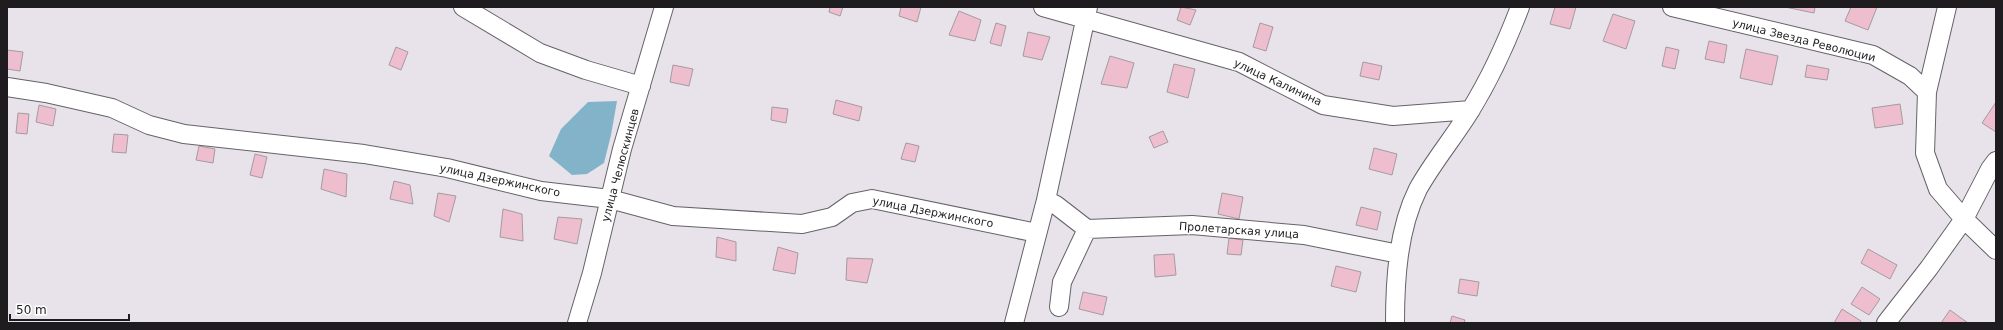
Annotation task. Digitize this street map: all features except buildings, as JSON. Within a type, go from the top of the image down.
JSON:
[{"type":"street","points":[[463,7],[540,53],[586,70],[642,86]]},
{"type":"street","name":"улица Челюскинцев","points":[[577,323],[622,149],[642,86],[664,7]]},
{"type":"street","name":"улица Калинина","points":[[1043,7],[1086,13],[1239,62],[1324,105],[1393,116],[1471,110]]},
{"type":"street","points":[[1395,323],[1399,254],[1405,225],[1418,190],[1471,110],[1501,56],[1520,7]]},
{"type":"street","name":"улица Звезда Революции","points":[[1672,7],[1873,55],[1910,76],[1927,92]]},
{"type":"street","points":[[1947,7],[1927,92],[1925,153],[1938,189],[1964,219],[1996,250]]},
{"type":"street","points":[[1014,323],[1046,200],[1086,13]]},
{"type":"street","name":"улица Дзержинского","points":[[7,87],[46,93],[112,108],[149,125],[184,134],[364,154],[447,168],[541,191],[610,200],[673,216],[802,224],[832,217],[852,204],[872,199],[1037,233]]},
{"type":"street","points":[[1886,323],[1929,268],[1964,219],[1990,169],[1996,161]]},
{"type":"street","points":[[1046,200],[1056,205],[1087,229],[1062,282],[1059,308]]},
{"type":"street","name":"Пролетарская улица","points":[[1087,229],[1192,225],[1304,235],[1399,254]]},
{"type":"water","points":[[617,101],[604,163],[587,174],[572,175],[549,156],[561,129],[588,102]]}]
